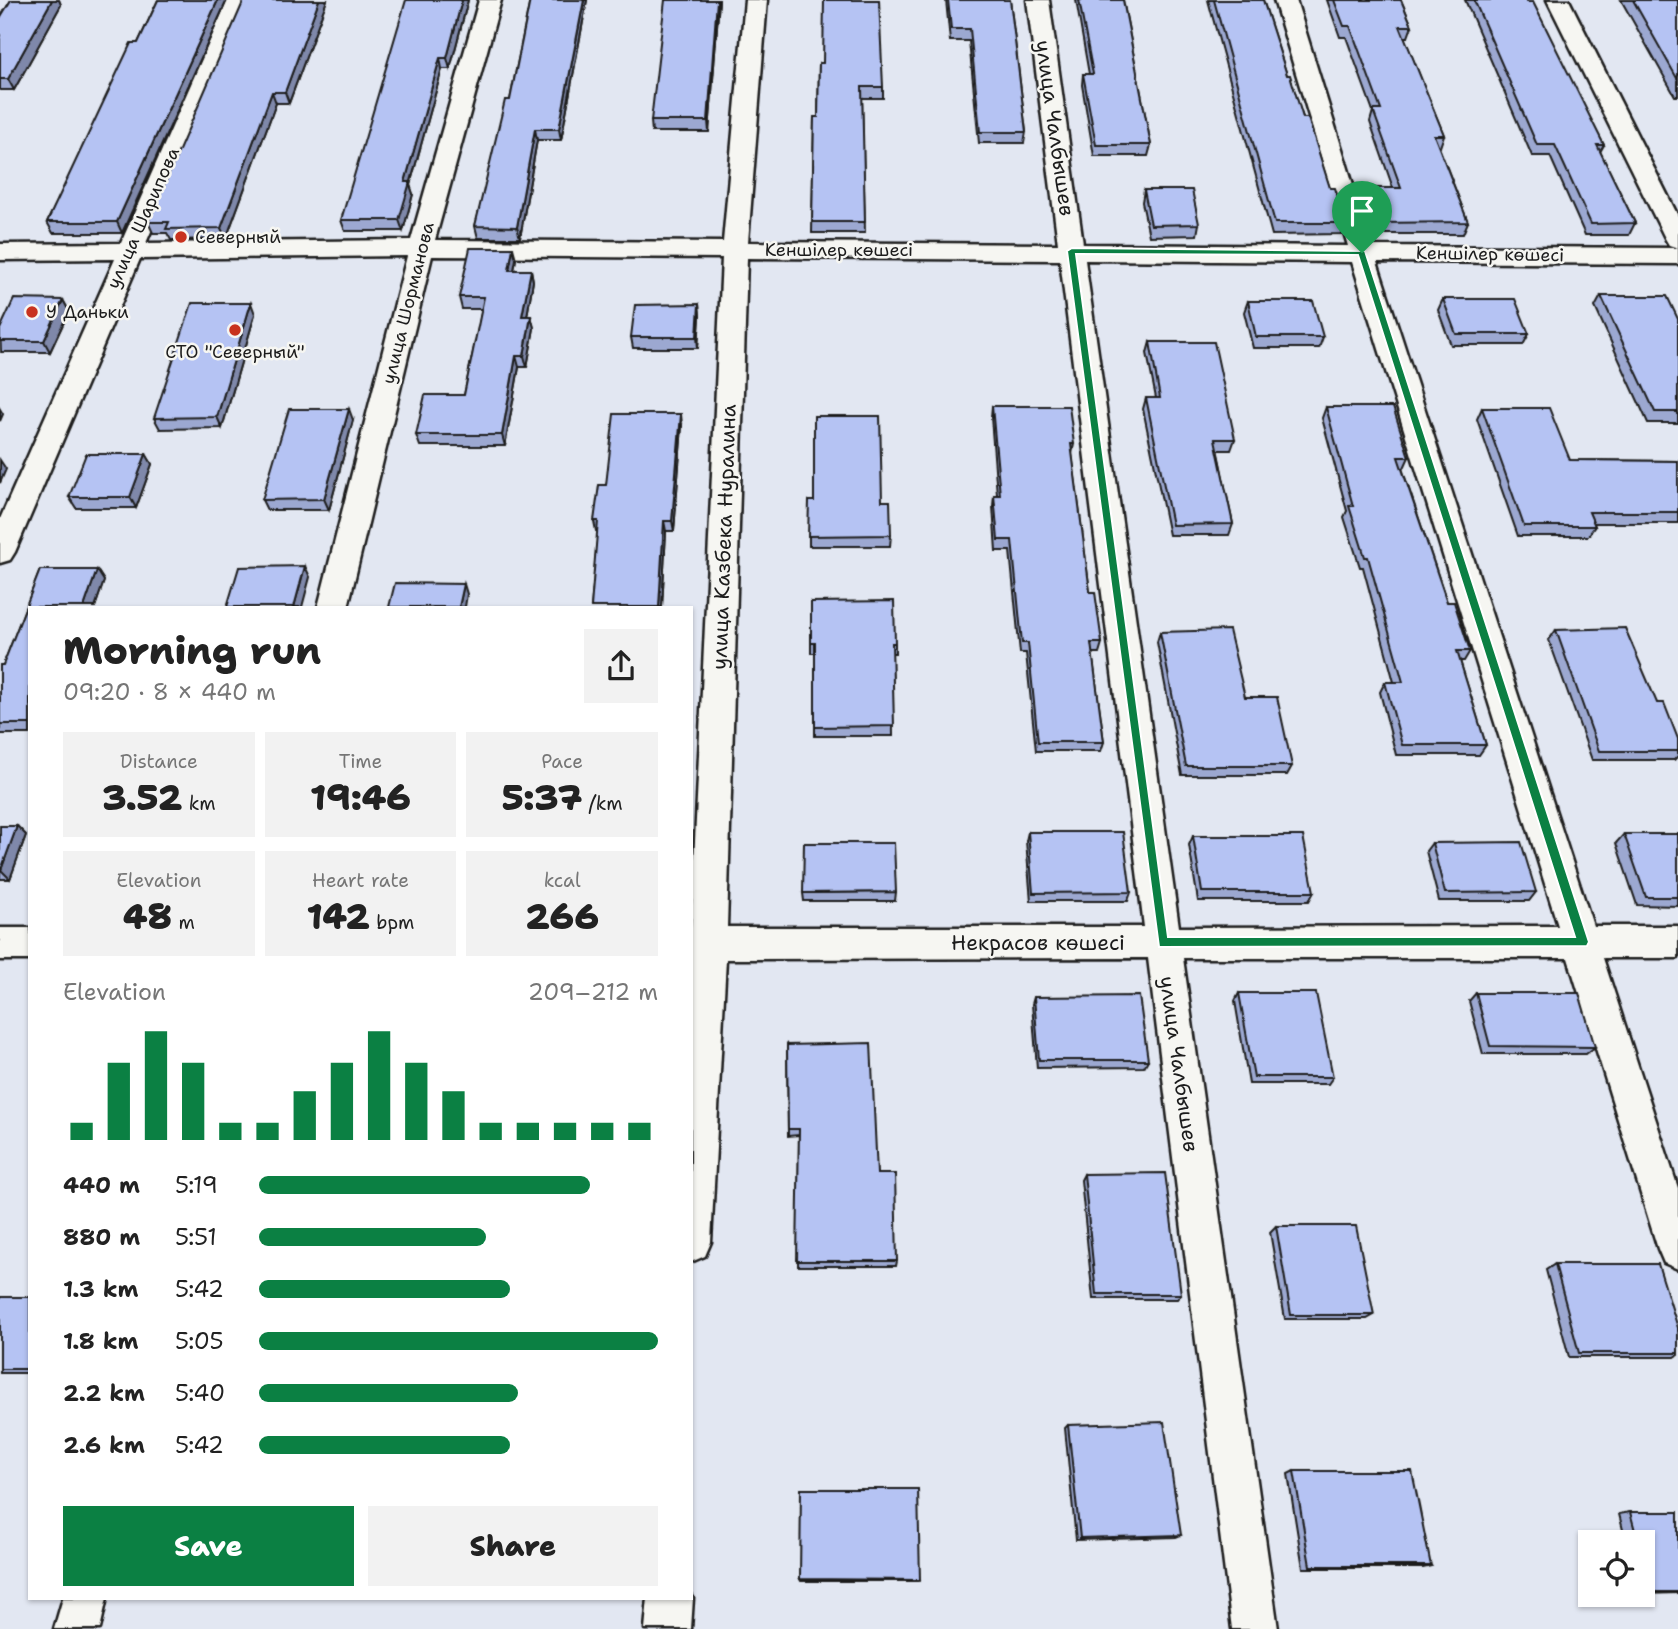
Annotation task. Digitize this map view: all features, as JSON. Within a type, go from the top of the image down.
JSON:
[{"type":"street","name":"улица Шарипова","points":[[0,552],[128,251],[239,0]]},
{"type":"street","name":"улица Шорманова","points":[[332,606],[421,248],[490,0]]},
{"type":"street","name":"улица Казбека Нуралина","points":[[693,1176],[700,943],[734,250],[757,0]]},
{"type":"street","name":"улица Чалбышев","points":[[1038,0],[1255,1629]]},
{"type":"street","points":[[1286,0],[1362,253],[1583,942],[1678,1250]]},
{"type":"street","points":[[1558,0],[1678,240]]},
{"type":"street","name":"Кеншілер көшесі","points":[[0,252],[421,248],[1678,256]]},
{"type":"street","name":"Некрасов көшесі","points":[[700,943],[1678,942]]},
{"type":"street","points":[[0,944],[28,944]]},
{"type":"street","points":[[77,1629],[84,1600]]},
{"type":"street","points":[[668,1629],[670,1600]]},
{"type":"building","points":[[11,0],[52,0],[8,79],[0,79],[0,18]]},
{"type":"building","points":[[158,0],[218,0],[117,222],[47,222],[131,43],[138,43]]},
{"type":"building","points":[[244,0],[319,0],[285,92],[272,92],[221,228],[166,229],[169,222],[148,222]]},
{"type":"building","points":[[406,0],[462,0],[447,58],[440,58],[405,182],[410,182],[399,220],[341,220]]},
{"type":"building","points":[[530,0],[584,0],[559,129],[535,129],[517,227],[475,226],[505,100],[510,100]]},
{"type":"building","points":[[665,0],[717,0],[708,121],[651,121]]},
{"type":"building","points":[[824,0],[879,0],[883,87],[862,87],[865,222],[812,222],[814,117],[818,117],[819,63],[823,63]]},
{"type":"building","points":[[948,0],[1010,0],[1026,132],[980,132],[970,29],[951,29]]},
{"type":"building","points":[[1079,0],[1123,0],[1151,145],[1096,145],[1083,74],[1093,74]]},
{"type":"building","points":[[1214,0],[1263,0],[1303,118],[1308,118],[1330,188],[1335,188],[1346,223],[1275,223]]},
{"type":"building","points":[[1334,0],[1401,0],[1412,26],[1400,26],[1444,135],[1434,135],[1468,222],[1375,223],[1364,188],[1401,188],[1373,110],[1381,110],[1350,26],[1344,26]]},
{"type":"building","points":[[1474,0],[1533,2],[1604,145],[1597,145],[1635,223],[1591,224],[1555,145],[1537,145]]},
{"type":"building","points":[[1633,0],[1678,0],[1678,80]]},
{"type":"building","points":[[1144,190],[1192,190],[1199,224],[1151,225]]},
{"type":"building","points":[[470,248],[513,248],[509,270],[531,270],[522,316],[531,316],[524,356],[516,356],[502,435],[416,435],[425,395],[464,395],[484,297],[459,297]]},
{"type":"building","points":[[1601,296],[1667,296],[1678,319],[1678,412],[1655,412]]},
{"type":"building","points":[[14,299],[63,300],[44,341],[0,341],[0,329]]},
{"type":"building","points":[[1443,299],[1515,299],[1529,334],[1456,334]]},
{"type":"building","points":[[1248,301],[1313,301],[1323,337],[1256,337]]},
{"type":"building","points":[[192,303],[251,303],[217,417],[154,418]]},
{"type":"building","points":[[699,304],[697,337],[631,337],[635,305]]},
{"type":"building","points":[[1150,342],[1214,342],[1235,439],[1215,439],[1233,524],[1172,525],[1146,398],[1160,398]]},
{"type":"building","points":[[992,406],[1069,406],[1074,444],[1071,444],[1090,592],[1095,592],[1102,643],[1091,643],[1104,742],[1038,742],[1028,643],[1022,643],[1012,540],[998,540],[994,495],[1000,495]]},
{"type":"building","points":[[1326,407],[1393,407],[1409,457],[1398,457],[1447,602],[1454,602],[1470,651],[1457,651],[1486,745],[1402,745],[1385,682],[1403,682],[1368,557],[1365,557],[1349,506],[1353,506]]},
{"type":"building","points":[[1482,408],[1549,408],[1570,460],[1678,461],[1678,512],[1589,512],[1595,526],[1524,526]]},
{"type":"building","points":[[289,409],[349,409],[324,499],[262,500]]},
{"type":"building","points":[[614,414],[681,414],[672,521],[664,521],[659,606],[591,606],[598,521],[594,521],[599,485],[606,485]]},
{"type":"building","points":[[814,416],[880,416],[882,501],[890,501],[891,535],[808,536],[809,501],[814,501]]},
{"type":"building","points":[[86,454],[146,454],[130,497],[69,497]]},
{"type":"building","points":[[305,566],[294,606],[227,606],[239,567]]},
{"type":"building","points":[[40,570],[97,570],[84,606],[28,606],[28,724],[0,724],[0,665],[3,665]]},
{"type":"building","points":[[395,583],[464,584],[459,606],[389,606]]},
{"type":"building","points":[[894,601],[894,726],[815,727],[815,643],[811,643],[811,602]]},
{"type":"building","points":[[1625,628],[1657,703],[1664,703],[1678,739],[1678,751],[1599,751],[1556,630]]},
{"type":"building","points":[[1229,630],[1245,697],[1277,697],[1292,766],[1186,766],[1160,632]]},
{"type":"building","points":[[0,826],[17,826],[1,870],[0,870]]},
{"type":"building","points":[[1028,832],[1123,832],[1131,892],[1033,893]]},
{"type":"building","points":[[1624,834],[1678,834],[1678,897],[1646,897]]},
{"type":"building","points":[[1193,836],[1303,836],[1314,892],[1202,892]]},
{"type":"building","points":[[1521,842],[1536,892],[1445,893],[1432,843]]},
{"type":"building","points":[[804,843],[894,843],[896,892],[803,893]]},
{"type":"building","points":[[1239,993],[1316,993],[1333,1077],[1254,1077]]},
{"type":"building","points":[[1476,993],[1579,993],[1595,1047],[1490,1046]]},
{"type":"building","points":[[1139,996],[1148,1060],[1039,1060],[1034,997]]},
{"type":"building","points":[[871,1043],[877,1174],[895,1174],[897,1261],[797,1261],[799,1129],[788,1129],[787,1045]]},
{"type":"building","points":[[1165,1173],[1181,1294],[1096,1294],[1084,1174]]},
{"type":"building","points":[[1276,1226],[1356,1226],[1374,1315],[1291,1315]]},
{"type":"building","points":[[1555,1264],[1658,1264],[1678,1328],[1678,1353],[1579,1353]]},
{"type":"building","points":[[0,1297],[28,1297],[28,1369],[0,1369]]},
{"type":"building","points":[[1164,1422],[1181,1535],[1080,1538],[1068,1425]]},
{"type":"building","points":[[1294,1471],[1412,1471],[1431,1566],[1310,1566]]},
{"type":"building","points":[[801,1489],[918,1489],[920,1580],[800,1579]]},
{"type":"building","points":[[1630,1512],[1678,1512],[1678,1592],[1655,1592],[1655,1530],[1635,1530]]},
{"type":"place","name":"Северный","points":[[181,237]]},
{"type":"place","name":"У Даньки","points":[[32,312]]},
{"type":"place","name":"СТО \"Северный\"","points":[[235,330]]},
{"type":"route","points":[[1072,251],[1362,253],[1583,942],[1163,943],[1072,251]]}]
